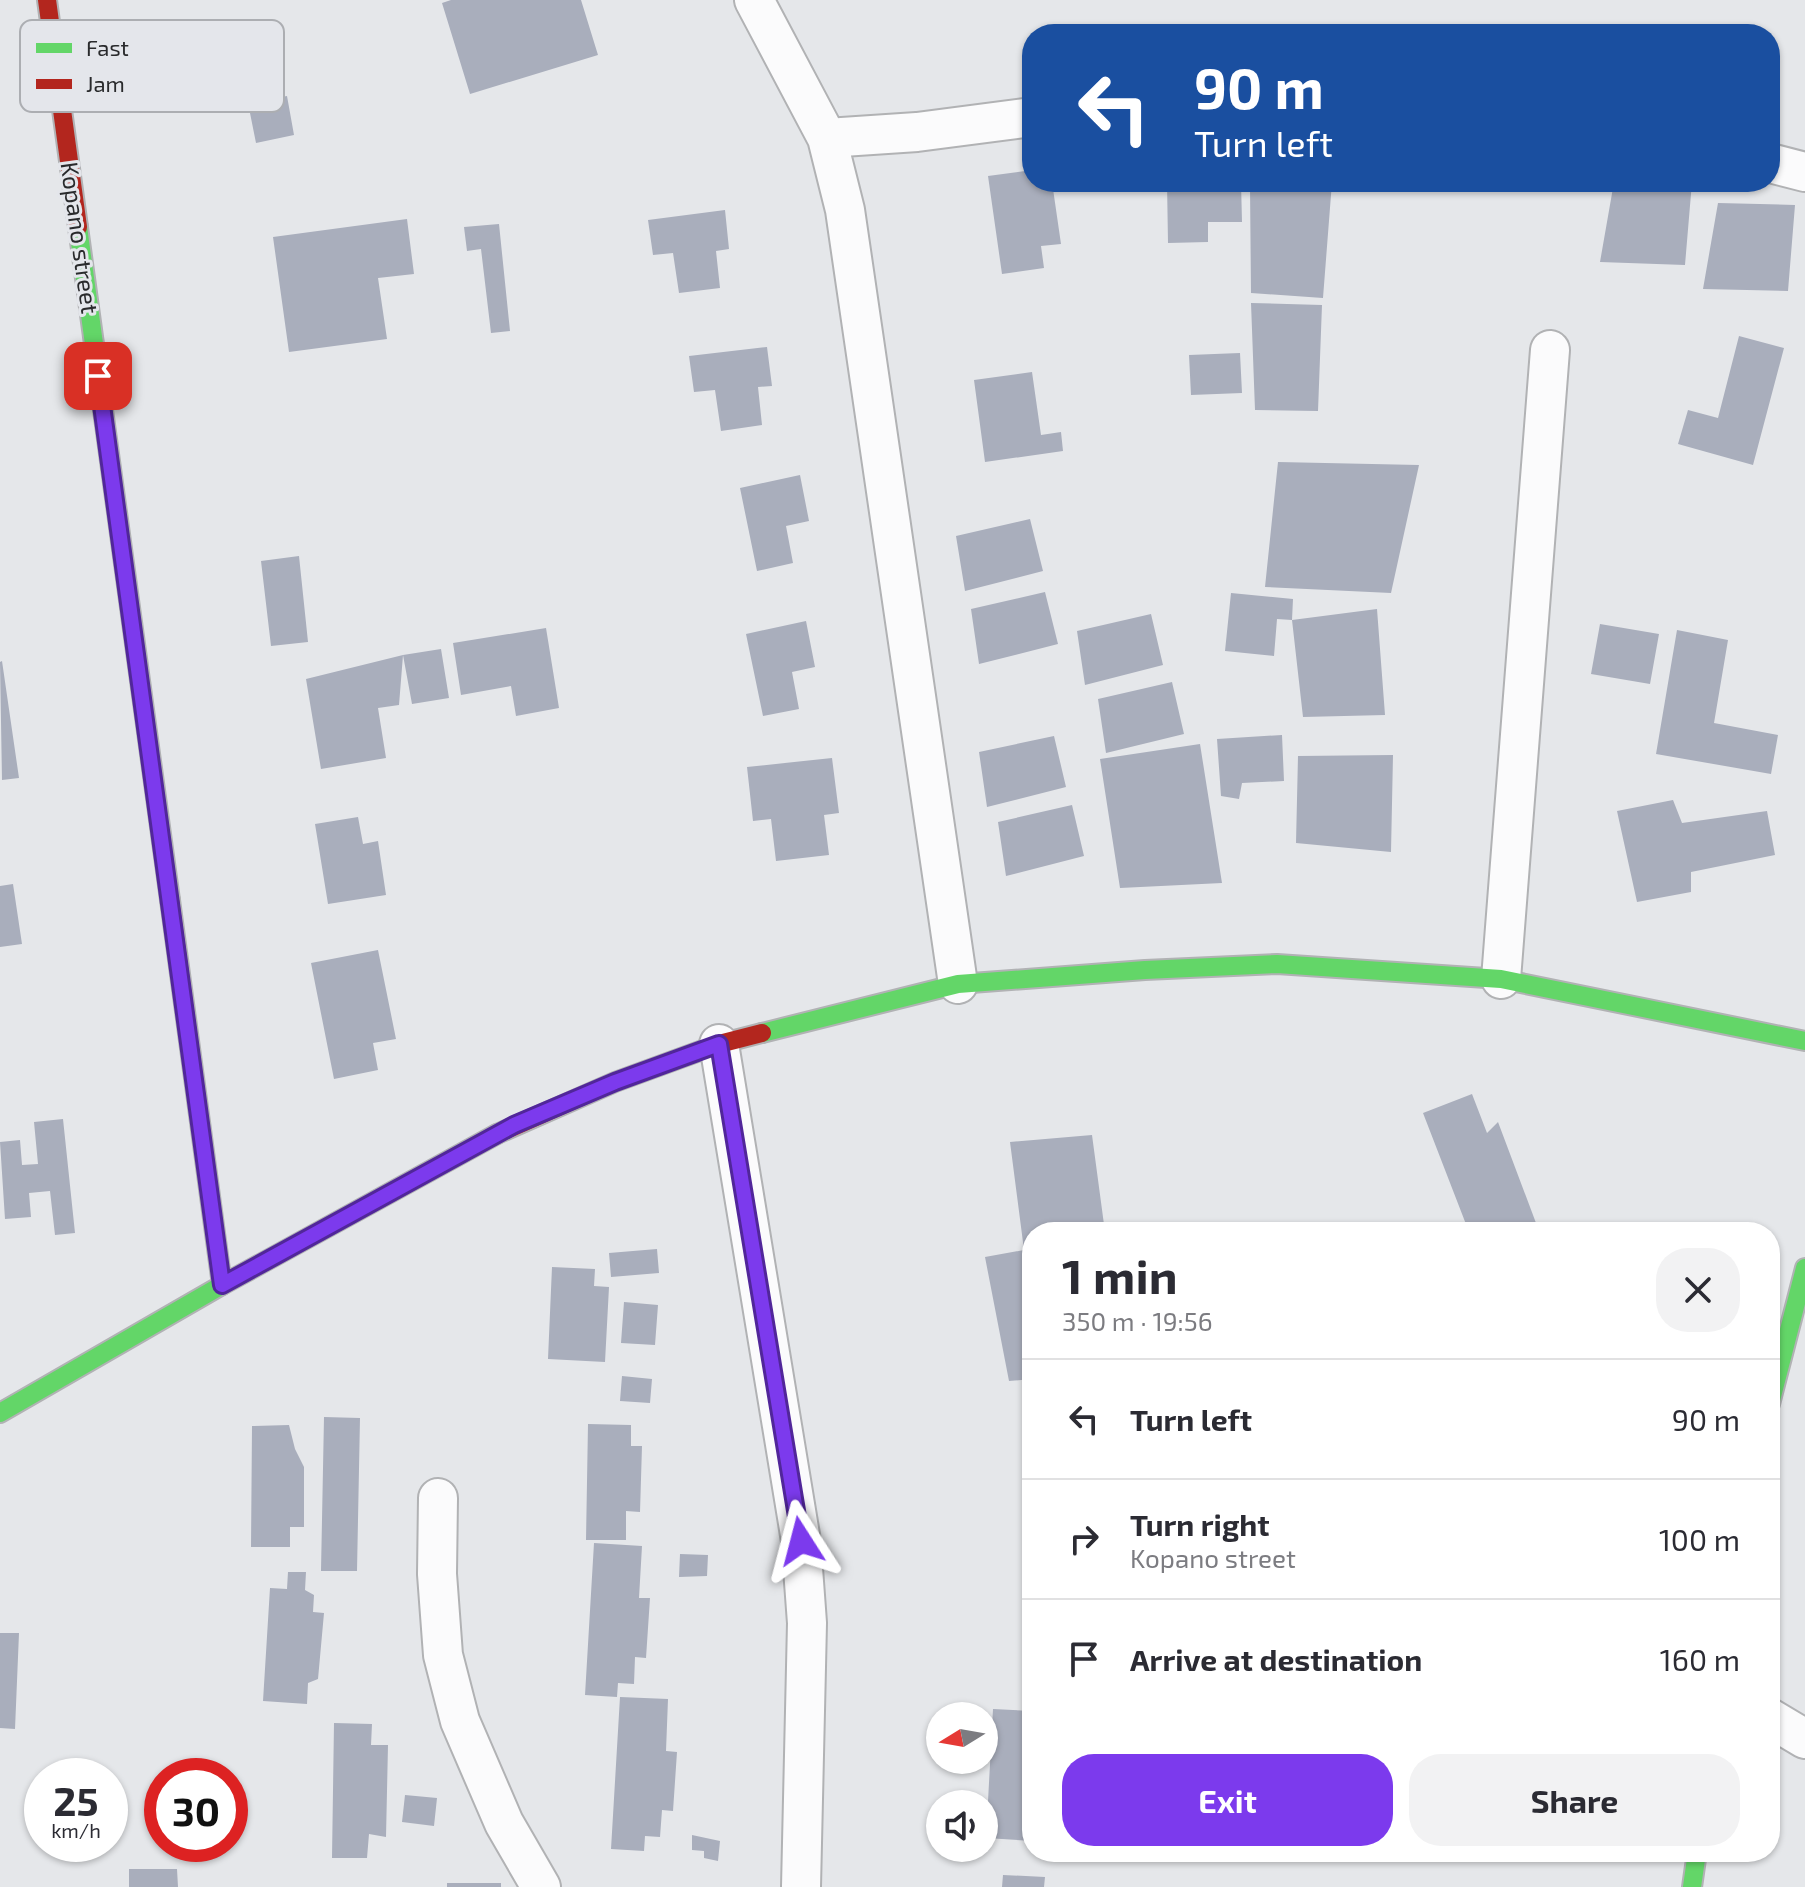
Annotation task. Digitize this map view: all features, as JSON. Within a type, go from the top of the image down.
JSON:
[{"type":"street","name":"Kopano street","points":[[47,0],[50,20]]},
{"type":"street","points":[[754,0],[827,138],[845,210],[958,984]]},
{"type":"street","name":"Kopano street","points":[[62,112],[222,1285]]},
{"type":"street","points":[[827,138],[917,132],[1022,118]]},
{"type":"street","points":[[1780,166],[1805,172]]},
{"type":"street","points":[[1501,979],[1550,350]]},
{"type":"street","points":[[0,1413],[222,1285],[514,1125],[615,1082],[719,1044],[958,984],[1277,964],[1501,979],[1805,1041]]},
{"type":"street","points":[[719,1044],[801,1541],[807,1623],[801,1887]]},
{"type":"street","points":[[1780,1365],[1805,1268]]},
{"type":"street","points":[[438,1498],[437,1574],[443,1655],[460,1721],[504,1823],[541,1887]]},
{"type":"street","points":[[1780,1724],[1805,1739]]},
{"type":"street","points":[[1692,1887],[1696,1862]]},
{"type":"building","points":[[451,0],[581,0],[598,55],[470,94],[442,3]]},
{"type":"building","points":[[287,96],[294,135],[256,143],[250,112],[284,112],[284,97]]},
{"type":"building","points":[[1022,171],[1022,192],[1053,192],[1061,244],[1041,246],[1044,268],[1002,274],[988,176]]},
{"type":"building","points":[[1167,192],[1241,192],[1242,222],[1208,222],[1208,242],[1168,243]]},
{"type":"building","points":[[1250,192],[1331,192],[1323,298],[1251,293]]},
{"type":"building","points":[[1612,192],[1691,192],[1685,265],[1600,262]]},
{"type":"building","points":[[1718,203],[1795,205],[1788,291],[1703,289]]},
{"type":"building","points":[[725,210],[729,249],[716,251],[720,288],[679,293],[673,253],[653,255],[648,220]]},
{"type":"building","points":[[407,219],[414,274],[378,278],[387,339],[289,352],[273,237]]},
{"type":"building","points":[[499,224],[510,331],[491,333],[481,249],[467,251],[464,227]]},
{"type":"building","points":[[1251,303],[1322,305],[1318,411],[1255,410]]},
{"type":"building","points":[[1739,336],[1784,348],[1753,465],[1678,444],[1688,410],[1718,418]]},
{"type":"building","points":[[767,347],[772,386],[758,387],[762,425],[721,431],[715,390],[694,392],[689,356]]},
{"type":"building","points":[[1240,353],[1242,393],[1191,395],[1189,355]]},
{"type":"building","points":[[1032,372],[1041,435],[1061,432],[1063,451],[985,462],[974,380]]},
{"type":"building","points":[[1278,462],[1419,465],[1391,593],[1265,587]]},
{"type":"building","points":[[800,475],[809,521],[786,526],[793,563],[757,571],[740,488]]},
{"type":"building","points":[[1030,519],[1043,571],[965,591],[956,536]]},
{"type":"building","points":[[299,556],[308,642],[271,646],[261,561]]},
{"type":"building","points":[[1045,592],[1058,644],[979,664],[971,609]]},
{"type":"building","points":[[1231,593],[1293,599],[1292,620],[1277,619],[1274,656],[1225,651]]},
{"type":"building","points":[[1377,609],[1385,715],[1303,717],[1292,620]]},
{"type":"building","points":[[1151,614],[1163,665],[1085,685],[1077,631]]},
{"type":"building","points":[[806,621],[815,667],[792,672],[799,709],[763,716],[746,634]]},
{"type":"building","points":[[1600,624],[1659,634],[1650,684],[1591,674]]},
{"type":"building","points":[[546,628],[559,708],[516,716],[511,686],[461,695],[453,643]]},
{"type":"building","points":[[1677,630],[1728,640],[1714,723],[1778,735],[1771,774],[1656,754]]},
{"type":"building","points":[[441,649],[449,698],[412,704],[403,655]]},
{"type":"building","points":[[403,655],[399,705],[378,708],[386,758],[321,769],[306,679]]},
{"type":"building","points":[[0,662],[19,778],[2,780]]},
{"type":"building","points":[[1172,682],[1184,734],[1106,753],[1098,699]]},
{"type":"building","points":[[1282,735],[1284,781],[1242,783],[1239,799],[1221,796],[1217,739]]},
{"type":"building","points":[[1054,736],[1066,787],[987,807],[979,752]]},
{"type":"building","points":[[1200,744],[1222,883],[1120,888],[1100,759]]},
{"type":"building","points":[[1393,755],[1391,852],[1296,843],[1298,756]]},
{"type":"building","points":[[832,758],[839,813],[824,815],[829,855],[776,861],[771,819],[753,821],[747,767]]},
{"type":"building","points":[[1673,800],[1682,823],[1767,811],[1775,855],[1691,872],[1691,892],[1637,902],[1617,811]]},
{"type":"building","points":[[1072,805],[1084,856],[1006,876],[998,822]]},
{"type":"building","points":[[358,817],[363,844],[378,841],[386,895],[328,904],[315,824]]},
{"type":"building","points":[[13,884],[22,944],[0,947],[0,886]]},
{"type":"building","points":[[378,950],[396,1039],[373,1043],[378,1070],[334,1079],[311,963]]},
{"type":"building","points":[[1472,1094],[1487,1133],[1498,1122],[1536,1222],[1465,1222],[1423,1113]]},
{"type":"building","points":[[63,1119],[75,1233],[55,1235],[50,1191],[29,1193],[31,1217],[5,1219],[0,1142],[20,1140],[22,1165],[38,1164],[34,1122]]},
{"type":"building","points":[[1092,1135],[1104,1222],[1022,1222],[1022,1235],[1010,1142]]},
{"type":"building","points":[[657,1249],[659,1273],[611,1277],[609,1253]]},
{"type":"building","points":[[1022,1250],[1022,1380],[1009,1381],[985,1257]]},
{"type":"building","points":[[552,1267],[595,1269],[594,1286],[609,1287],[605,1362],[548,1359]]},
{"type":"building","points":[[624,1302],[658,1305],[655,1345],[621,1343]]},
{"type":"building","points":[[622,1376],[652,1379],[650,1403],[620,1401]]},
{"type":"building","points":[[324,1417],[360,1418],[357,1571],[321,1571]]},
{"type":"building","points":[[588,1424],[631,1425],[631,1446],[642,1446],[640,1512],[626,1511],[626,1540],[586,1540]]},
{"type":"building","points":[[289,1425],[295,1449],[304,1467],[304,1527],[290,1527],[290,1547],[251,1547],[252,1426]]},
{"type":"building","points":[[594,1543],[642,1546],[639,1598],[650,1598],[646,1658],[635,1657],[634,1684],[618,1683],[617,1697],[585,1695]]},
{"type":"building","points":[[680,1554],[708,1555],[707,1576],[679,1577]]},
{"type":"building","points":[[288,1572],[306,1572],[305,1590],[314,1595],[313,1612],[324,1613],[318,1679],[308,1683],[307,1704],[263,1701],[270,1588],[287,1589]]},
{"type":"building","points":[[0,1633],[19,1633],[15,1729],[0,1728]]},
{"type":"building","points":[[620,1697],[668,1699],[666,1751],[677,1752],[673,1811],[662,1810],[660,1837],[645,1836],[644,1851],[611,1849]]},
{"type":"building","points":[[998,1709],[1022,1710],[1022,1840],[998,1839],[998,1790],[989,1790],[989,1774],[998,1774]]},
{"type":"building","points":[[334,1723],[372,1724],[371,1745],[388,1745],[386,1837],[369,1834],[367,1858],[332,1858]]},
{"type":"building","points":[[405,1795],[437,1798],[434,1826],[402,1822]]},
{"type":"building","points":[[692,1835],[720,1841],[718,1861],[704,1858],[704,1851],[692,1850]]},
{"type":"building","points":[[129,1869],[177,1869],[178,1887],[129,1887]]},
{"type":"building","points":[[1003,1875],[1045,1877],[1044,1887],[1002,1887]]},
{"type":"building","points":[[447,1883],[501,1883],[501,1887],[447,1887]]},
{"type":"traffic: fast","points":[[78,227],[170,900]]},
{"type":"traffic: fast","points":[[762,1033],[958,984],[1277,964],[1501,979],[1805,1041]]},
{"type":"traffic: fast","points":[[0,1413],[222,1285],[497,1134]]},
{"type":"traffic: fast","points":[[1780,1365],[1805,1268]]},
{"type":"traffic: fast","points":[[1692,1887],[1696,1862]]},
{"type":"traffic: jam","points":[[47,0],[50,20]]},
{"type":"traffic: jam","points":[[62,112],[78,227]]},
{"type":"traffic: jam","points":[[170,900],[222,1285]]},
{"type":"traffic: jam","points":[[497,1134],[615,1082],[719,1044],[762,1033]]},
{"type":"route","points":[[98,376],[222,1285],[514,1125],[615,1082],[719,1044],[801,1541]]}]
